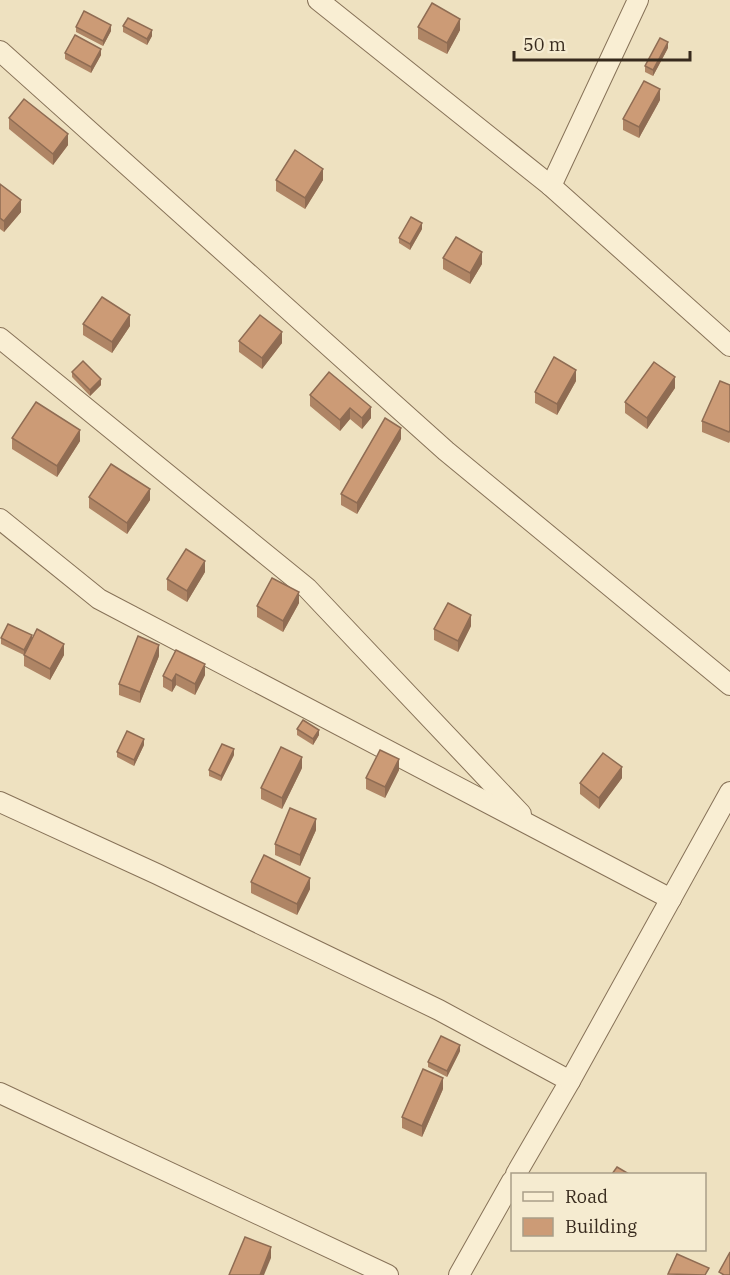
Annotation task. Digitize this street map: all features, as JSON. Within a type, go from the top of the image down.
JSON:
[{"type":"street","points":[[551,186],[638,0]]},
{"type":"street","points":[[320,1],[551,186],[730,346]]},
{"type":"street","points":[[0,51],[446,451],[730,685]]},
{"type":"street","points":[[0,338],[307,588],[533,827]]},
{"type":"street","points":[[0,519],[99,599],[671,899]]},
{"type":"street","points":[[517,1173],[730,792]]},
{"type":"street","points":[[0,802],[157,874],[439,1011],[570,1081]]},
{"type":"street","points":[[0,1093],[388,1275]]},
{"type":"street","points":[[459,1275],[511,1184]]},
{"type":"building","points":[[432,3],[460,19],[447,43],[418,27]]},
{"type":"building","points":[[84,11],[111,25],[103,41],[76,27]]},
{"type":"building","points":[[128,18],[152,30],[147,39],[123,26]]},
{"type":"building","points":[[75,35],[101,49],[91,67],[65,53]]},
{"type":"building","points":[[660,38],[668,42],[653,70],[645,66]]},
{"type":"building","points":[[644,81],[660,89],[639,127],[623,119]]},
{"type":"building","points":[[24,99],[68,134],[53,154],[9,118]]},
{"type":"building","points":[[295,150],[323,169],[305,198],[276,180]]},
{"type":"building","points":[[0,184],[21,200],[4,221],[0,218]]},
{"type":"building","points":[[411,217],[422,223],[410,244],[399,238]]},
{"type":"building","points":[[456,237],[482,252],[470,273],[443,258]]},
{"type":"building","points":[[102,297],[130,315],[112,342],[83,324]]},
{"type":"building","points":[[260,315],[282,332],[262,358],[239,341]]},
{"type":"building","points":[[554,357],[576,370],[557,404],[535,392]]},
{"type":"building","points":[[83,361],[101,379],[90,390],[72,372]]},
{"type":"building","points":[[654,362],[675,377],[647,418],[625,402]]},
{"type":"building","points":[[329,372],[371,407],[362,418],[350,408],[340,420],[310,395]]},
{"type":"building","points":[[720,381],[730,385],[729,432],[702,421]]},
{"type":"building","points":[[36,402],[80,430],[57,466],[12,438]]},
{"type":"building","points":[[385,418],[401,428],[357,503],[341,494]]},
{"type":"building","points":[[111,464],[150,489],[127,523],[89,497]]},
{"type":"building","points":[[186,549],[205,561],[187,591],[167,579]]},
{"type":"building","points":[[272,578],[299,592],[283,621],[257,606]]},
{"type":"building","points":[[448,603],[471,615],[458,641],[434,629]]},
{"type":"building","points":[[8,624],[32,635],[24,650],[1,638]]},
{"type":"building","points":[[37,629],[64,644],[50,669],[24,655]]},
{"type":"building","points":[[138,636],[159,645],[140,692],[119,684]]},
{"type":"building","points":[[176,650],[205,664],[195,684],[176,674],[172,681],[163,676]]},
{"type":"building","points":[[303,720],[319,730],[313,739],[297,729]]},
{"type":"building","points":[[127,731],[144,739],[134,760],[117,752]]},
{"type":"building","points":[[222,744],[234,749],[221,776],[209,770]]},
{"type":"building","points":[[281,747],[302,757],[282,798],[261,788]]},
{"type":"building","points":[[380,750],[399,759],[385,787],[366,778]]},
{"type":"building","points":[[603,753],[622,767],[599,798],[580,783]]},
{"type":"building","points":[[290,808],[316,819],[300,855],[275,844]]},
{"type":"building","points":[[264,855],[310,878],[297,904],[251,882]]},
{"type":"building","points":[[441,1036],[460,1045],[447,1071],[428,1062]]},
{"type":"building","points":[[423,1069],[443,1078],[422,1126],[402,1117]]},
{"type":"building","points":[[617,1167],[627,1173],[613,1173]]},
{"type":"building","points":[[245,1237],[271,1247],[260,1275],[229,1275]]},
{"type":"building","points":[[730,1252],[730,1275],[724,1275],[719,1272]]},
{"type":"building","points":[[677,1254],[709,1268],[705,1275],[668,1274]]}]
